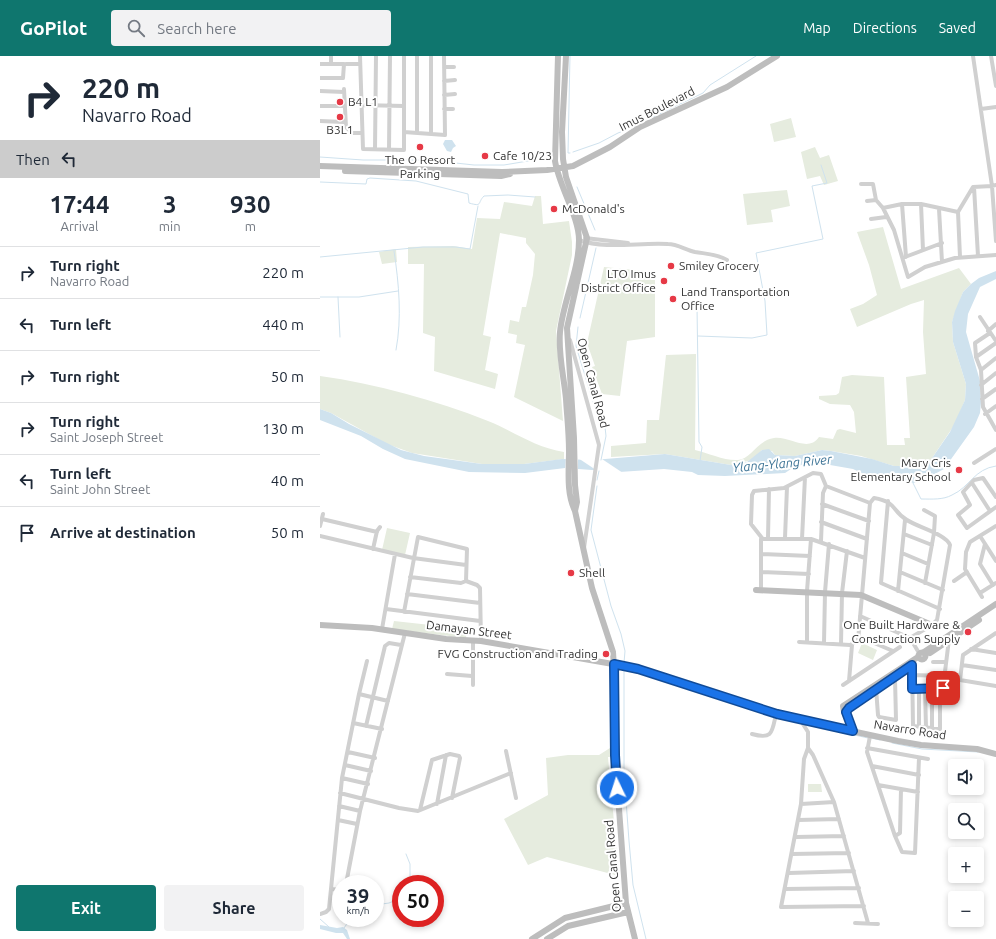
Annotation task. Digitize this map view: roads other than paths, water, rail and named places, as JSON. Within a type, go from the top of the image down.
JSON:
[{"type":"main road","points":[[558,56],[555,132],[556,168],[576,225],[579,240]]},
{"type":"main road","points":[[566,56],[562,132],[564,167],[586,240],[567,328]]},
{"type":"main road","name":"Imus Boulevard","points":[[320,170],[501,176],[578,164],[640,127],[727,87],[777,56]]},
{"type":"main road","name":"Imus Boulevard","points":[[320,166],[519,172]]},
{"type":"main road","name":"Open Canal Road","points":[[572,449],[559,342],[562,318],[579,240]]},
{"type":"main road","name":"Open Canal Road","points":[[567,328],[572,449],[572,503],[592,588],[612,646],[614,664],[615,755],[626,903],[634,939]]},
{"type":"main road","points":[[759,590],[807,591],[861,595],[932,625]]},
{"type":"main road","points":[[950,637],[996,604]]},
{"type":"main road","points":[[851,701],[861,700],[922,655],[996,608]]},
{"type":"main road","name":"Damayan Street","points":[[320,625],[382,629],[405,633],[481,641],[614,664]]},
{"type":"main road","name":"Navarro Road","points":[[614,664],[638,669],[776,716],[802,723],[853,731],[869,737],[921,745],[970,748],[996,754]]},
{"type":"main road","points":[[853,731],[844,712],[844,706],[895,678],[900,672]]},
{"type":"main road","points":[[532,939],[565,918],[626,903]]},
{"type":"main road","points":[[547,939],[568,926],[628,912]]},
{"type":"street","points":[[331,56],[331,64]]},
{"type":"street","points":[[360,56],[362,149],[389,150],[404,150],[404,56]]},
{"type":"street","points":[[375,149],[376,56]]},
{"type":"street","points":[[389,150],[390,56]]},
{"type":"street","points":[[417,56],[417,133]]},
{"type":"street","points":[[431,56],[431,134]]},
{"type":"street","points":[[404,132],[445,135],[444,56]]},
{"type":"street","points":[[973,56],[994,185],[996,241]]},
{"type":"street","points":[[991,56],[995,67],[996,86]]},
{"type":"street","points":[[320,64],[344,64],[343,78],[320,78]]},
{"type":"street","points":[[346,64],[360,64]]},
{"type":"street","points":[[444,67],[454,67]]},
{"type":"street","points":[[444,81],[455,80]]},
{"type":"street","points":[[320,91],[344,90],[344,122],[346,127],[352,133],[362,133]]},
{"type":"street","points":[[444,95],[455,94]]},
{"type":"street","points":[[360,105],[404,106]]},
{"type":"street","points":[[320,106],[344,106]]},
{"type":"street","points":[[981,109],[996,107]]},
{"type":"street","points":[[444,109],[453,109]]},
{"type":"street","points":[[320,120],[344,122]]},
{"type":"street","points":[[861,184],[873,184],[876,200],[883,208],[886,217],[894,230],[904,257],[908,277],[925,267],[960,257],[996,255]]},
{"type":"street","points":[[974,187],[994,185]]},
{"type":"street","points":[[960,257],[958,212],[974,187]]},
{"type":"street","points":[[974,187],[978,256]]},
{"type":"street","points":[[868,201],[876,200]]},
{"type":"street","points":[[883,208],[902,204],[921,204],[958,212]]},
{"type":"street","points":[[902,204],[904,257]]},
{"type":"street","points":[[921,204],[923,250]]},
{"type":"street","points":[[939,209],[942,262]]},
{"type":"street","points":[[871,219],[886,217]]},
{"type":"street","points":[[579,240],[640,245],[670,244],[694,252],[719,255],[727,260]]},
{"type":"street","points":[[904,257],[942,243]]},
{"type":"street","points":[[976,357],[996,342],[980,317]]},
{"type":"street","points":[[996,324],[989,332],[975,343],[976,357],[981,370],[982,398],[985,414],[996,430]]},
{"type":"street","name":"Open Canal Road","points":[[567,328],[596,436],[598,451],[583,554]]},
{"type":"street","points":[[981,370],[996,358]]},
{"type":"street","points":[[981,385],[996,373]]},
{"type":"street","points":[[982,398],[996,389]]},
{"type":"street","points":[[985,414],[996,406]]},
{"type":"street","points":[[992,423],[996,420]]},
{"type":"street","points":[[974,462],[996,449]]},
{"type":"street","points":[[759,590],[762,538],[751,524],[752,495],[754,491],[787,487],[813,473],[822,474],[826,486],[823,493],[822,504],[821,541]]},
{"type":"street","points":[[802,539],[805,477]]},
{"type":"street","points":[[996,497],[983,478],[979,478],[972,482],[963,492],[970,505],[958,515],[967,528],[996,507]]},
{"type":"street","points":[[972,482],[990,511]]},
{"type":"street","points":[[826,486],[870,503]]},
{"type":"street","points":[[785,538],[787,487]]},
{"type":"street","points":[[768,538],[769,489]]},
{"type":"street","points":[[799,642],[852,645],[857,643],[860,637],[861,595],[870,503],[874,498],[888,501],[905,520],[934,533],[949,542],[950,545],[937,620],[932,625],[910,638]]},
{"type":"street","points":[[888,501],[881,580],[882,584],[940,609]]},
{"type":"street","points":[[822,504],[869,521]]},
{"type":"street","points":[[924,510],[935,516],[934,533],[925,583]]},
{"type":"street","points":[[320,526],[323,514]]},
{"type":"street","points":[[322,519],[377,532]]},
{"type":"street","points":[[898,591],[905,520]]},
{"type":"street","points":[[822,522],[867,539]]},
{"type":"street","points":[[373,549],[377,532],[380,527]]},
{"type":"street","points":[[985,544],[980,564],[995,584],[981,595],[964,566],[969,544],[995,527],[996,532]]},
{"type":"street","points":[[904,534],[932,545]]},
{"type":"street","points":[[320,536],[413,558],[466,565]]},
{"type":"street","points":[[980,536],[996,562]]},
{"type":"street","points":[[404,612],[418,537],[466,549],[466,581]]},
{"type":"street","points":[[762,538],[811,539],[830,544],[865,558]]},
{"type":"street","points":[[807,642],[807,591],[811,539]]},
{"type":"street","points":[[824,643],[825,592],[830,544]]},
{"type":"street","points":[[841,644],[842,593],[847,551]]},
{"type":"street","points":[[902,553],[928,564]]},
{"type":"street","points":[[382,629],[395,554]]},
{"type":"street","points":[[761,554],[810,556]]},
{"type":"street","points":[[761,572],[809,574]]},
{"type":"street","points":[[900,572],[943,590]]},
{"type":"street","points":[[954,581],[967,572]]},
{"type":"street","points":[[410,577],[461,583],[466,581],[477,585],[480,588],[481,641]]},
{"type":"street","points":[[407,594],[480,603]]},
{"type":"street","points":[[386,609],[480,621]]},
{"type":"street","points":[[860,616],[910,638],[922,655]]},
{"type":"street","points":[[348,875],[360,811],[375,758],[405,633]]},
{"type":"street","points":[[996,633],[963,655],[960,680],[996,686]]},
{"type":"street","points":[[990,636],[996,637]]},
{"type":"street","points":[[860,637],[894,651]]},
{"type":"street","points":[[912,663],[913,726],[940,730],[944,676],[950,637]]},
{"type":"street","points":[[473,640],[473,685]]},
{"type":"street","points":[[366,726],[386,644],[401,645]]},
{"type":"street","points":[[849,681],[852,645]]},
{"type":"street","points":[[843,685],[900,647]]},
{"type":"street","points":[[971,649],[996,653]]},
{"type":"street","points":[[320,914],[329,909],[342,778],[359,694],[368,661]]},
{"type":"street","points":[[933,662],[946,662]]},
{"type":"street","points":[[962,665],[996,670]]},
{"type":"street","points":[[446,674],[472,676]]},
{"type":"street","points":[[912,675],[944,676]]},
{"type":"street","points":[[876,688],[879,717],[896,720],[895,678]]},
{"type":"street","points":[[912,689],[943,688]]},
{"type":"street","points":[[919,689],[919,727]]},
{"type":"street","points":[[925,689],[926,728]]},
{"type":"street","points":[[932,689],[932,729]]},
{"type":"street","points":[[359,694],[388,701]]},
{"type":"street","points":[[847,718],[846,712],[861,700]]},
{"type":"street","points":[[752,734],[764,737],[769,736],[772,732],[776,716]]},
{"type":"street","points":[[354,723],[382,729]]},
{"type":"street","points":[[802,723],[808,732],[808,748],[804,759],[801,804],[796,837],[781,907],[864,906]]},
{"type":"street","points":[[869,737],[867,748],[895,836],[901,851],[915,854],[919,758]]},
{"type":"street","points":[[808,748],[813,755],[834,802],[868,923]]},
{"type":"street","points":[[867,748],[928,759]]},
{"type":"street","points":[[506,751],[516,798]]},
{"type":"street","points":[[348,752],[375,758]]},
{"type":"street","points":[[420,810],[432,760],[446,755],[459,756],[460,758],[452,798]]},
{"type":"street","points":[[437,804],[446,755]]},
{"type":"street","points":[[345,765],[371,771]]},
{"type":"street","points":[[872,766],[919,775]]},
{"type":"street","points":[[340,793],[402,809],[416,811],[452,798],[511,773]]},
{"type":"street","points":[[342,778],[368,784]]},
{"type":"street","points":[[878,785],[918,792]]},
{"type":"street","points":[[895,836],[900,833],[901,789]]},
{"type":"street","points":[[801,804],[834,802]]},
{"type":"street","points":[[339,806],[360,811]]},
{"type":"street","points":[[798,820],[839,819]]},
{"type":"street","points":[[338,820],[358,824]]},
{"type":"street","points":[[796,837],[844,836]]},
{"type":"street","points":[[792,854],[849,853]]},
{"type":"street","points":[[788,873],[854,871]]},
{"type":"street","points":[[785,889],[859,888]]},
{"type":"street","points":[[854,922],[878,924]]},
{"type":"water","points":[[445,140],[452,140],[456,146],[451,152],[447,151],[443,144]]},
{"type":"water","name":"Ylang-Ylang River","points":[[996,271],[996,279],[980,287],[968,314],[966,332],[980,381],[980,413],[974,427],[944,469],[914,483],[892,479],[874,479],[853,469],[813,462],[794,467],[785,473],[725,476],[698,475],[692,472],[664,469],[619,472],[565,468],[525,473],[469,472],[405,459],[383,449],[361,436],[320,420],[320,409],[331,413],[349,424],[401,450],[424,456],[482,464],[524,464],[562,459],[593,460],[665,454],[731,465],[747,462],[762,450],[769,449],[775,455],[795,456],[822,450],[872,459],[894,466],[925,466],[950,432],[965,400],[966,384],[953,342],[952,322],[955,311],[963,292],[971,284],[979,278]]},
{"type":"water","points":[[320,925],[337,928],[343,927],[347,930],[350,939],[347,939],[343,933],[320,929]]},
{"type":"waterway","points":[[570,56],[568,153],[570,153]]},
{"type":"waterway","points":[[649,119],[703,93],[710,85],[756,56]]},
{"type":"waterway","points":[[573,152],[599,143],[636,126]]},
{"type":"waterway","points":[[320,157],[363,160],[428,160],[474,165],[504,165],[546,158]]},
{"type":"waterway","points":[[698,336],[752,338],[767,335],[765,301],[756,253],[823,239],[812,186],[827,183],[821,165]]},
{"type":"waterway","points":[[320,182],[366,184],[367,179],[370,178],[416,181],[468,194],[469,203],[476,205],[479,204],[484,196],[508,195],[535,197]]},
{"type":"waterway","points":[[577,187],[595,230]]},
{"type":"waterway","points":[[320,257],[423,247],[456,247],[470,249],[478,206]]},
{"type":"waterway","points":[[580,318],[596,248]]},
{"type":"waterway","points":[[394,251],[399,301],[399,326],[396,350]]},
{"type":"waterway","points":[[320,297],[359,297],[398,291]]},
{"type":"waterway","points":[[338,297],[340,337]]},
{"type":"waterway","points":[[697,306],[699,442],[702,447],[700,461]]},
{"type":"waterway","points":[[578,327],[576,346],[594,405],[605,427],[606,436],[601,460]]},
{"type":"waterway","points":[[913,483],[921,499],[945,498],[958,492],[977,474],[996,466]]},
{"type":"waterway","points":[[597,480],[599,471]]},
{"type":"waterway","points":[[597,486],[591,530],[611,606],[621,634],[625,651],[624,663]]},
{"type":"waterway","points":[[624,670],[624,773],[629,841],[633,885],[646,939]]},
{"type":"waterway","points":[[741,706],[774,717]]},
{"type":"waterway","points":[[814,726],[868,738]]},
{"type":"waterway","points":[[871,738],[880,740]]},
{"type":"waterway","points":[[892,743],[922,749],[978,752]]},
{"type":"waterway","points":[[406,854],[410,864],[410,875]]},
{"type":"waterway","points":[[384,904],[392,902]]},
{"type":"waterway","points":[[320,919],[329,927]]},
{"type":"place","name":"B4 L1","points":[[340,102]]},
{"type":"place","name":"B3L1","points":[[340,117]]},
{"type":"place","name":"The O Resort Parking","points":[[420,147]]},
{"type":"place","name":"Cafe 10/23","points":[[485,156]]},
{"type":"place","name":"McDonald's","points":[[554,209]]},
{"type":"place","name":"Smiley Grocery","points":[[671,266]]},
{"type":"place","name":"LTO Imus District Office","points":[[664,281]]},
{"type":"place","name":"Land Transportation Office","points":[[673,299]]},
{"type":"place","name":"Mary Cris Elementary School","points":[[959,470]]},
{"type":"place","name":"Shell","points":[[571,573]]},
{"type":"place","name":"One Built Hardware & Construction Supply","points":[[968,632]]},
{"type":"place","name":"FVG Construction and Trading","points":[[606,654]]}]
